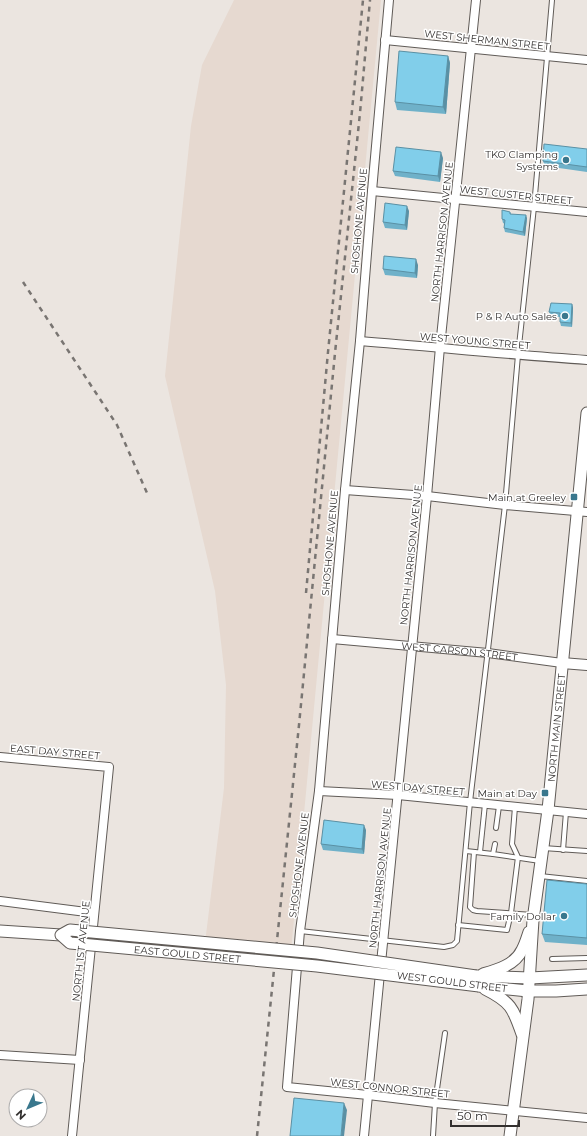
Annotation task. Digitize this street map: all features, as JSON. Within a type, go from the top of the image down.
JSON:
[{"type":"main road","name":"NORTH MAIN STREET","points":[[510,1136],[530,978],[533,918],[548,810],[562,663],[582,512],[587,413]]},
{"type":"main road","points":[[523,1037],[511,1008],[501,998],[478,981],[516,959],[522,951],[533,918]]},
{"type":"main road","name":"EAST GOULD STREET","points":[[0,931],[61,935],[70,930],[317,953]]},
{"type":"main road","name":"EAST GOULD STREET","points":[[61,935],[70,943],[317,966]]},
{"type":"main road","name":"WEST GOULD STREET","points":[[317,953],[528,991],[587,989]]},
{"type":"main road","name":"WEST GOULD STREET","points":[[317,966],[478,981],[587,975]]},
{"type":"street","name":"SHOSHONE AVENUE","points":[[287,1087],[300,931],[319,791],[389,0]]},
{"type":"street","name":"NORTH HARRISON AVENUE","points":[[364,1136],[427,496],[440,347],[476,0]]},
{"type":"street","name":"WEST SHERMAN STREET","points":[[385,40],[587,60]]},
{"type":"street","name":"WEST CUSTER STREET","points":[[372,191],[587,212]]},
{"type":"street","name":"WEST YOUNG STREET","points":[[360,341],[587,360]]},
{"type":"street","points":[[345,490],[427,496],[582,512]]},
{"type":"street","name":"WEST CARSON STREET","points":[[332,639],[488,652],[562,663],[587,665]]},
{"type":"street","name":"EAST DAY STREET","points":[[0,757],[109,767]]},
{"type":"street","name":"NORTH 1ST AVENUE","points":[[72,1136],[109,767]]},
{"type":"street","name":"WEST DAY STREET","points":[[319,791],[398,795],[587,814]]},
{"type":"street","points":[[0,901],[94,913]]},
{"type":"street","points":[[0,1055],[80,1060]]},
{"type":"street","name":"WEST CONNOR STREET","points":[[287,1087],[587,1118]]},
{"type":"lane","points":[[300,931],[444,947],[454,945],[456,941],[470,802],[505,505],[518,355],[534,207],[552,0]]},
{"type":"lane","points":[[480,852],[485,804]]},
{"type":"lane","points":[[496,828],[499,806]]},
{"type":"lane","points":[[458,925],[507,930],[511,913],[518,858],[512,844],[515,807]]},
{"type":"lane","points":[[564,850],[566,812]]},
{"type":"lane","points":[[493,854],[495,844]]},
{"type":"lane","points":[[543,848],[587,851]]},
{"type":"lane","points":[[466,851],[541,861]]},
{"type":"lane","points":[[474,852],[470,907],[477,911],[511,913],[533,918]]},
{"type":"lane","points":[[539,876],[587,881]]},
{"type":"lane","points":[[552,959],[587,958]]},
{"type":"lane","points":[[432,1136],[445,1033]]},
{"type":"shaded area","points":[[234,0],[381,0],[291,951],[205,943],[224,788],[226,685],[215,591],[165,376],[191,126],[202,65]]},
{"type":"building","points":[[399,51],[448,56],[443,107],[395,102]]},
{"type":"building","name":"TKO Clamping Systems","points":[[544,144],[587,149],[587,167],[543,161]]},
{"type":"building","points":[[396,147],[441,152],[438,176],[393,171]]},
{"type":"building","points":[[385,203],[407,206],[405,225],[383,222]]},
{"type":"building","points":[[502,210],[510,212],[510,214],[526,215],[523,232],[504,228],[505,220],[502,219]]},
{"type":"building","points":[[384,256],[416,259],[415,273],[383,269]]},
{"type":"building","name":"P & R Auto Sales","points":[[551,303],[572,304],[571,323],[560,322],[560,313],[549,312]]},
{"type":"building","points":[[324,820],[364,825],[362,849],[321,844]]},
{"type":"building","name":"Family Dollar","points":[[547,880],[587,884],[587,938],[542,934]]},
{"type":"building","points":[[294,1098],[344,1103],[341,1136],[290,1136]]},
{"type":"railway","points":[[306,593],[363,0]]},
{"type":"railway","points":[[257,1136],[360,113],[370,0]]},
{"type":"railway","points":[[23,282],[117,425],[147,493]]},
{"type":"place","name":"TKO Clamping Systems","points":[[566,160]]},
{"type":"place","name":"P & R Auto Sales","points":[[565,316]]},
{"type":"place","name":"Main at Greeley","points":[[574,497]]},
{"type":"place","name":"Main at Day","points":[[545,793]]},
{"type":"place","name":"Family Dollar","points":[[564,916]]}]
